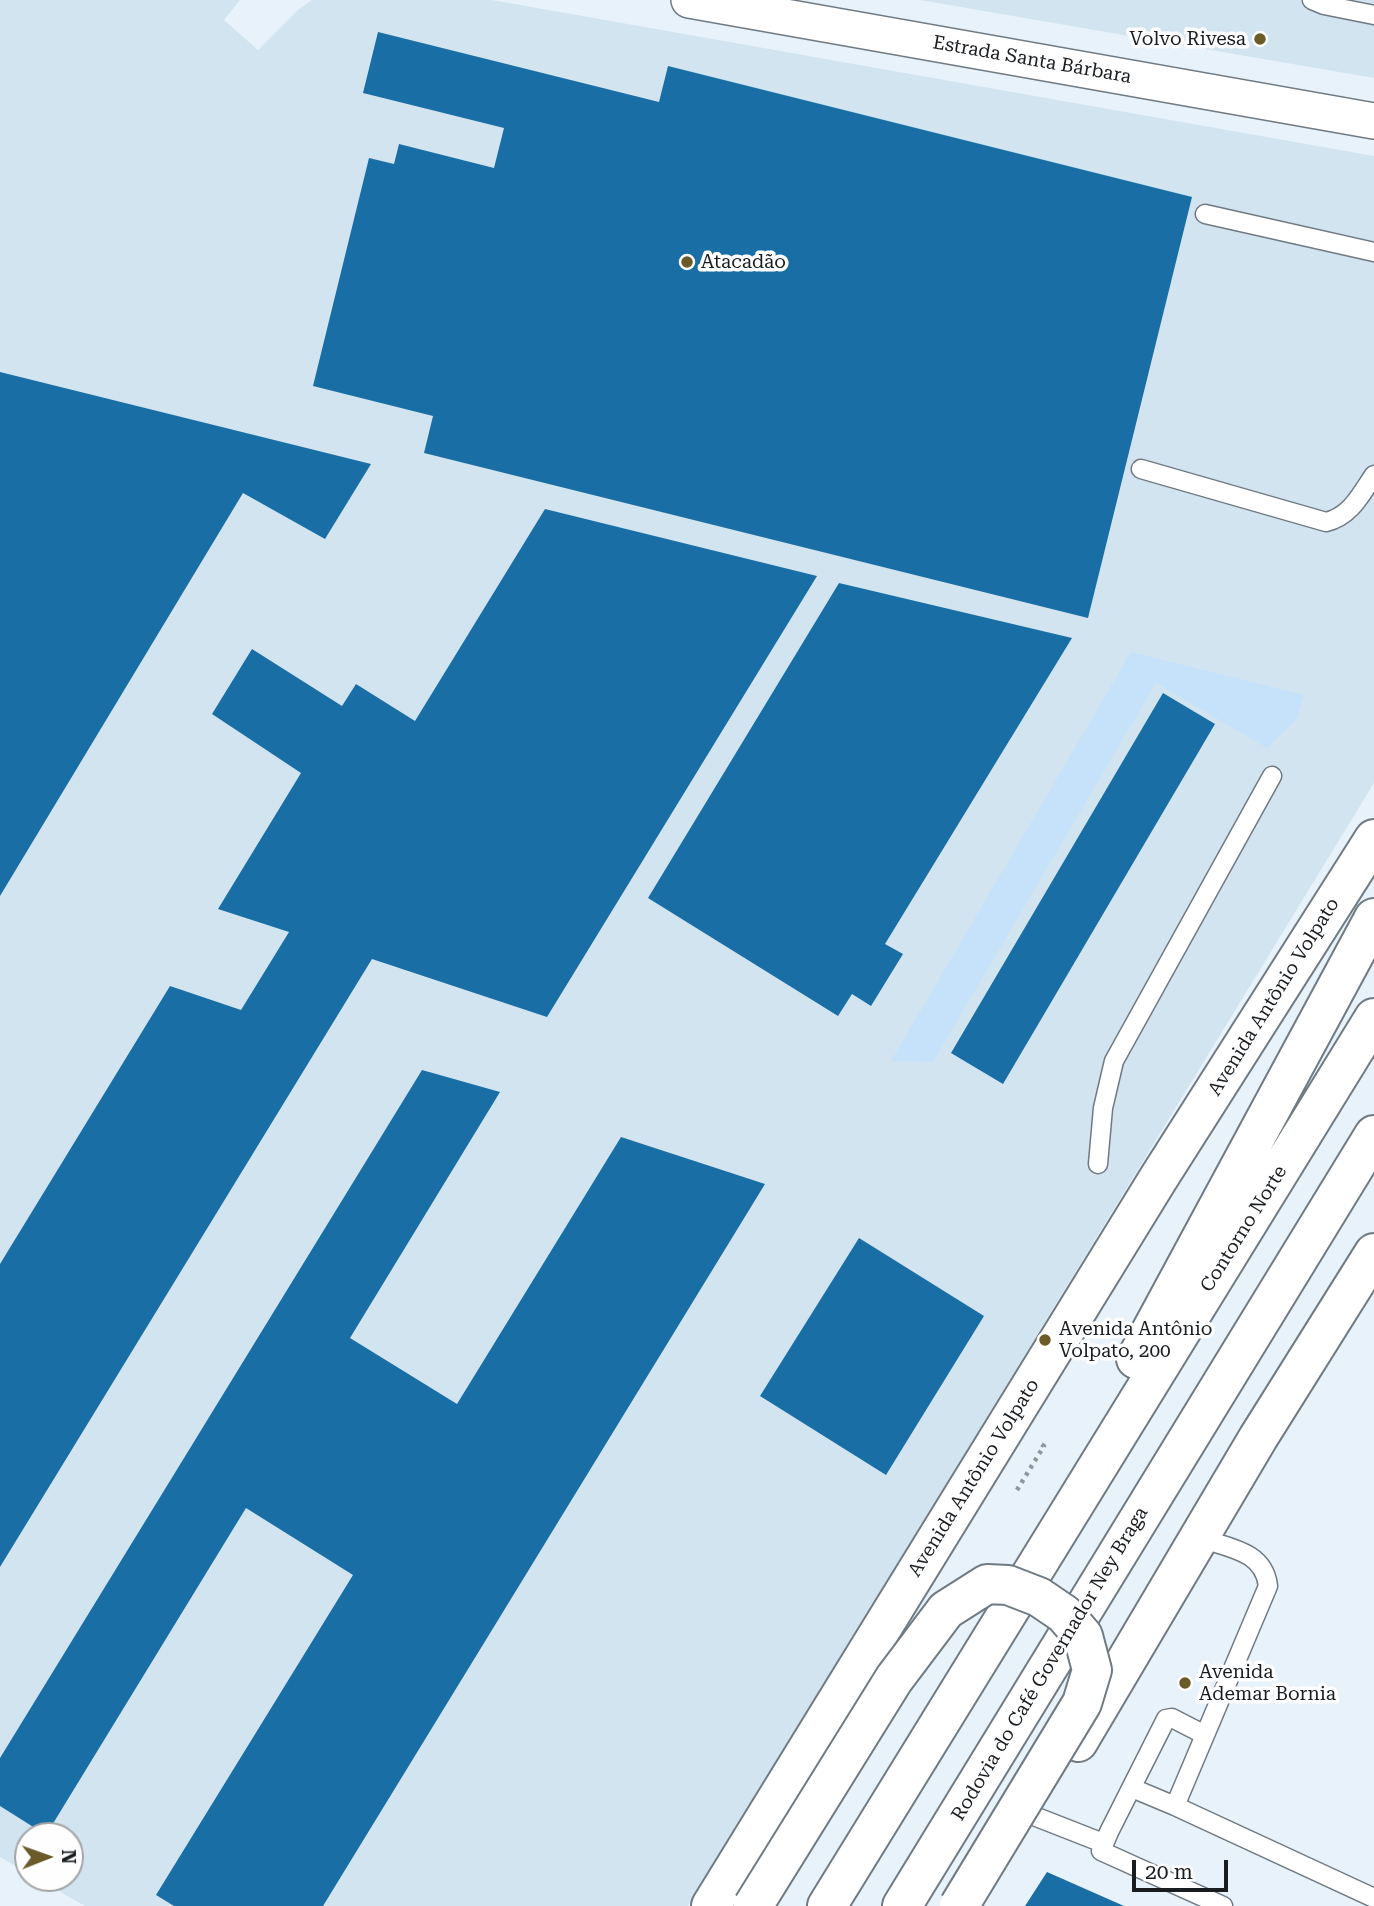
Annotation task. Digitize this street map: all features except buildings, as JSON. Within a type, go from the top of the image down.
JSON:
[{"type":"main road","name":"Avenida Antônio Volpato","points":[[711,1906],[1158,1179],[1374,839]]},
{"type":"main road","points":[[827,1906],[1004,1619],[1025,1566],[1374,918]]},
{"type":"main road","name":"Contorno Norte","points":[[1004,1619],[1374,1018]]},
{"type":"main road","points":[[1199,1421],[1374,1135]]},
{"type":"main road","points":[[1199,1421],[1212,1408],[1374,1183]]},
{"type":"main road","points":[[978,1906],[1258,1438],[1374,1253]]},
{"type":"main road","name":"Rodovia do Café Governador Ney Braga","points":[[902,1906],[1199,1421]]},
{"type":"main road","points":[[753,1906],[894,1679],[946,1610],[987,1584],[1008,1585],[1039,1597],[1064,1614],[1083,1636],[1092,1670],[1082,1703],[959,1906]]},
{"type":"street","name":"Estrada Santa Bárbara","points":[[689,0],[1374,121]]},
{"type":"lane","points":[[1312,0],[1374,15]]},
{"type":"lane","points":[[1205,214],[1374,252]]},
{"type":"lane","points":[[1141,469],[1326,522],[1339,519],[1350,509],[1374,475]]},
{"type":"lane","points":[[1098,1164],[1103,1108],[1114,1061],[1272,776]]},
{"type":"lane","points":[[1175,1806],[1268,1586],[1266,1573],[1260,1563],[1251,1556],[1200,1538]]},
{"type":"lane","points":[[1205,1735],[1172,1718],[1166,1719],[1101,1848],[1103,1854],[1223,1906]]},
{"type":"lane","points":[[1132,1788],[1374,1898]]},
{"type":"lane","points":[[1034,1816],[1103,1843]]},
{"type":"shaded area","points":[[0,0],[240,0],[224,20],[258,50],[298,10],[312,0],[492,0],[1374,156],[1374,783],[688,1906],[85,1906],[60,1892],[84,1892],[84,1822],[14,1822],[14,1865],[0,1857]]},
{"type":"shaded area","name":"Volvo Rivesa","points":[[920,0],[1374,0],[1374,78]]},
{"type":"shaded area","points":[[1131,652],[1304,695],[1297,719],[1267,748],[1156,683],[933,1062],[891,1061]]},
{"type":"place","name":"Volvo Rivesa","points":[[1260,39]]},
{"type":"place","name":"Atacadão","points":[[687,262]]},
{"type":"place","name":"Avenida Antônio Volpato, 200","points":[[1045,1340]]},
{"type":"place","name":"Avenida Ademar Bornia","points":[[1185,1683]]}]
